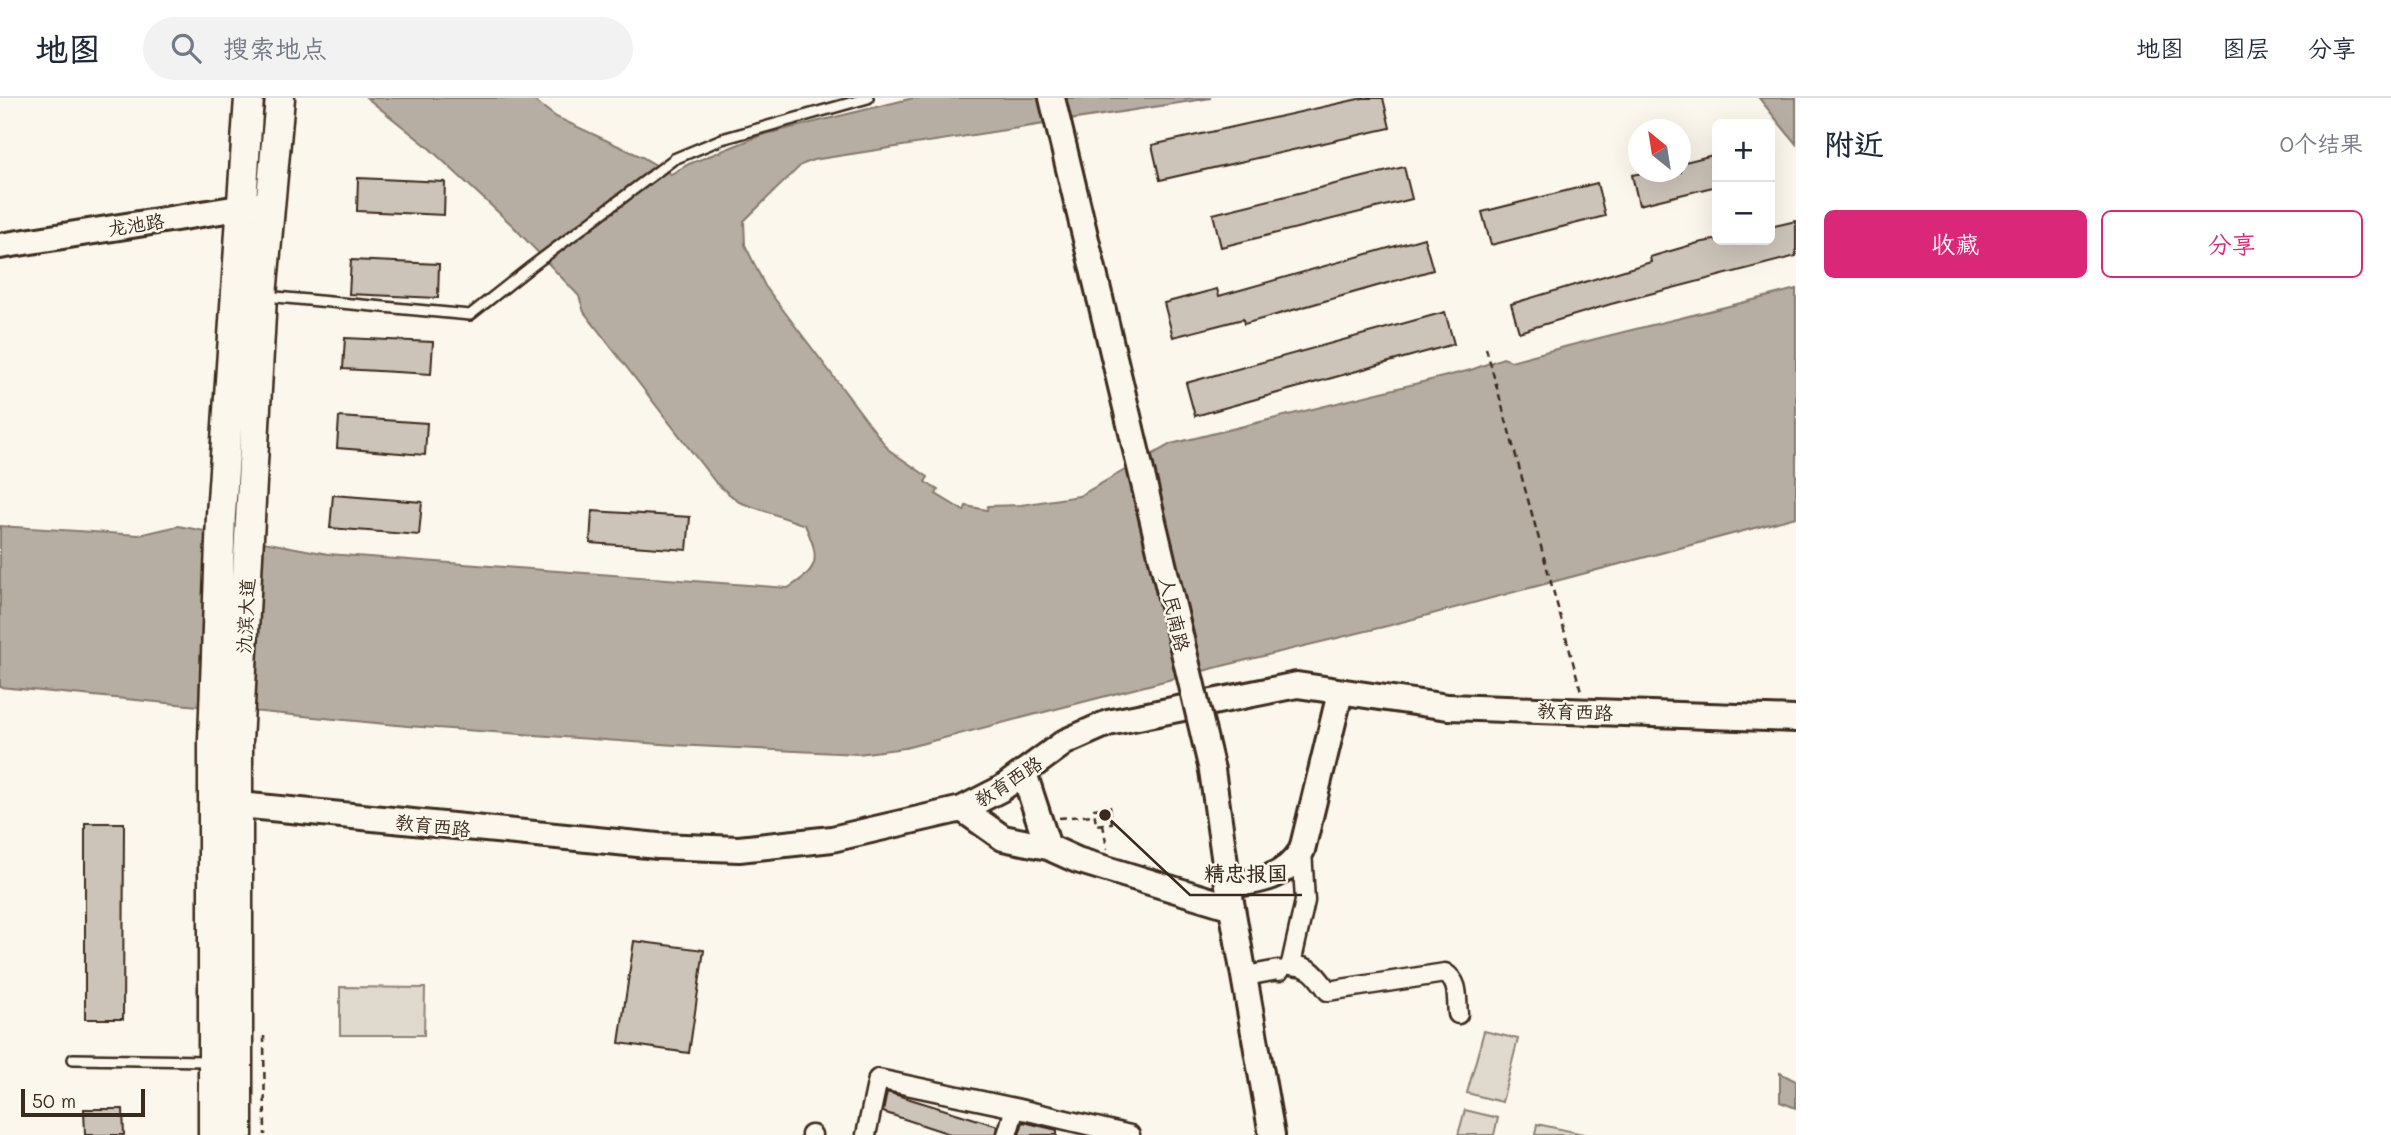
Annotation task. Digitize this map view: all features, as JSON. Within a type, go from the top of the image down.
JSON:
[{"type":"main road","name":"氿滨大道","points":[[213,1135],[225,1061],[226,740],[221,516],[249,98]]},
{"type":"main road","name":"氿滨大道","points":[[226,740],[250,518],[262,296],[280,98]]},
{"type":"main road","name":"氿滨大道","points":[[225,1061],[238,1135]]},
{"type":"street","name":"人民南路","points":[[1052,98],[1212,770],[1230,896],[1272,1135]]},
{"type":"street","name":"龙池路","points":[[0,246],[272,203]]},
{"type":"street","name":"教育西路","points":[[226,803],[658,846],[739,849],[832,839],[962,809],[1001,789],[1065,742],[1108,723],[1297,685],[1448,707],[1796,719]]},
{"type":"street","points":[[1287,967],[1305,901],[1302,850],[1340,693]]},
{"type":"street","points":[[1024,773],[1048,847]]},
{"type":"street","points":[[962,809],[1003,838],[1048,847],[1077,860],[1230,896],[1279,873],[1293,864],[1302,850]]},
{"type":"street","points":[[1246,976],[1287,967],[1310,968],[1328,991],[1445,973],[1453,978],[1457,985],[1458,1014]]},
{"type":"street","points":[[866,1135],[878,1079],[1130,1135]]},
{"type":"street","points":[[1007,1135],[1015,1108]]},
{"type":"lane","points":[[262,296],[470,315],[674,159],[722,139],[868,98]]},
{"type":"lane","points":[[74,1059],[225,1061]]},
{"type":"path","points":[[1486,348],[1587,711]]},
{"type":"path","points":[[1110,807],[1112,823],[1096,825],[1095,815],[1094,809],[1110,807]]},
{"type":"path","points":[[1038,819],[1095,815]]},
{"type":"path","points":[[264,1036],[265,1135]]},
{"type":"shaded area","points":[[367,98],[531,98],[556,117],[642,157],[671,174],[689,164],[762,135],[913,98],[1211,98],[813,160],[801,165],[744,221],[745,245],[765,286],[889,450],[928,477],[925,482],[938,490],[936,494],[964,511],[966,506],[987,510],[988,506],[1021,505],[1079,496],[1171,444],[1471,370],[1503,358],[1511,361],[1796,289],[1796,517],[1387,626],[905,748],[858,754],[675,745],[407,726],[0,687],[0,526],[139,535],[178,526],[328,554],[788,588],[811,568],[815,554],[805,525],[739,502],[716,483],[584,312],[579,296],[512,225],[428,147]]},
{"type":"shaded area","points":[[1759,98],[1796,98],[1796,144]]},
{"type":"shaded area","points":[[340,987],[425,988],[424,1035],[340,1035]]},
{"type":"shaded area","points":[[1484,1031],[1518,1039],[1502,1102],[1467,1093]]},
{"type":"shaded area","points":[[1780,1073],[1796,1081],[1796,1108],[1780,1102]]},
{"type":"shaded area","points":[[1465,1110],[1498,1118],[1494,1135],[1458,1135]]},
{"type":"shaded area","points":[[1537,1124],[1588,1135],[1535,1135]]},
{"type":"building","points":[[1363,98],[1383,98],[1390,128],[1160,180],[1152,145]]},
{"type":"building","points":[[1712,155],[1712,187],[1639,205],[1634,182],[1691,182],[1691,160]]},
{"type":"building","points":[[1404,167],[1412,199],[1221,247],[1213,214]]},
{"type":"building","points":[[358,178],[445,182],[444,215],[357,211]]},
{"type":"building","points":[[1597,183],[1605,216],[1491,245],[1482,212]]},
{"type":"building","points":[[1796,221],[1796,256],[1611,304],[1519,332],[1511,304],[1651,262],[1650,257],[1698,243],[1712,240],[1712,245],[1775,245],[1775,226]]},
{"type":"building","points":[[1424,238],[1433,270],[1244,324],[1243,319],[1173,337],[1164,303],[1217,289],[1219,296]]},
{"type":"building","points":[[351,260],[439,264],[438,298],[349,294]]},
{"type":"building","points":[[1445,312],[1454,344],[1195,416],[1186,383]]},
{"type":"building","points":[[345,338],[433,342],[431,374],[343,369]]},
{"type":"building","points":[[339,417],[427,423],[425,455],[337,448]]},
{"type":"building","points":[[333,495],[422,502],[419,535],[330,528]]},
{"type":"building","points":[[592,511],[690,517],[687,550],[590,543]]},
{"type":"building","points":[[85,823],[124,823],[123,1019],[85,1019]]},
{"type":"building","points":[[634,941],[704,950],[689,1053],[619,1043]]},
{"type":"building","points":[[887,1092],[998,1126],[996,1135],[953,1135],[883,1112]]},
{"type":"building","points":[[84,1109],[123,1109],[124,1135],[85,1135]]},
{"type":"building","points":[[1023,1122],[1057,1130],[1057,1135],[1019,1135]]},
{"type":"place","name":"精忠报国","points":[[1105,815]]}]
